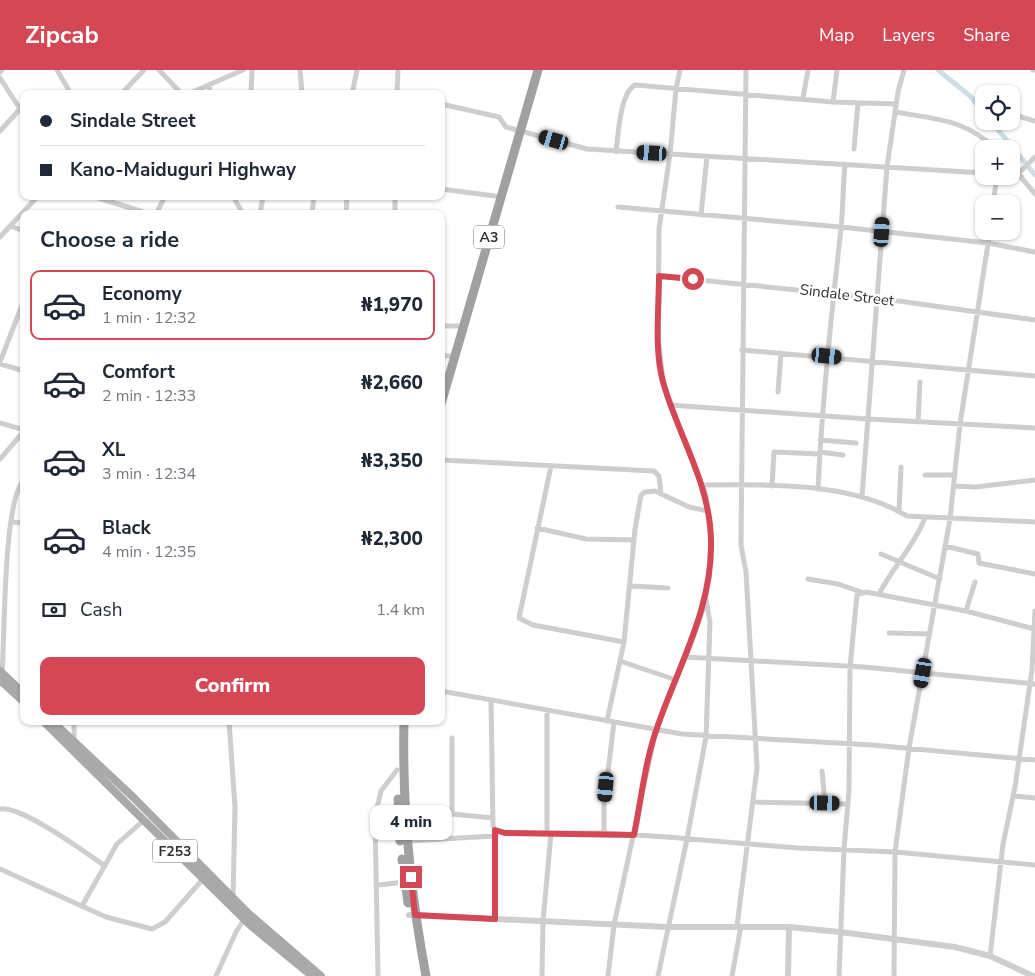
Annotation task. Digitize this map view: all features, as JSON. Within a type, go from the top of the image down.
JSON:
[{"type":"highway","name":"A3","points":[[445,390],[518,129],[532,70]]},
{"type":"highway","name":"A3","points":[[445,355],[458,326],[495,196],[538,70]]},
{"type":"highway","points":[[398,725],[397,770],[405,882],[426,976]]},
{"type":"highway","points":[[404,725],[406,840],[412,915],[420,976]]},
{"type":"main road","points":[[1,675],[20,697]]},
{"type":"main road","points":[[15,690],[20,692]]},
{"type":"main road","name":"F253","points":[[47,725],[203,879],[230,900]]},
{"type":"main road","name":"F253","points":[[56,725],[134,798],[247,917],[312,976]]},
{"type":"main road","name":"F253","points":[[247,917],[321,976]]},
{"type":"street","points":[[56,70],[68,90]]},
{"type":"street","points":[[125,90],[144,70]]},
{"type":"street","points":[[159,70],[178,90]]},
{"type":"street","points":[[198,90],[243,70]]},
{"type":"street","points":[[251,90],[252,70]]},
{"type":"street","points":[[300,70],[302,90]]},
{"type":"street","points":[[353,90],[357,70]]},
{"type":"street","points":[[398,70],[398,90]]},
{"type":"street","points":[[608,976],[614,925],[656,729],[685,657],[705,597],[709,578],[711,540],[708,511],[702,485],[670,405],[662,379],[659,342],[659,276],[662,212],[676,89],[680,70]]},
{"type":"street","points":[[732,976],[755,802],[757,739],[746,572],[741,545],[746,70]]},
{"type":"street","points":[[803,98],[808,70]]},
{"type":"street","points":[[833,102],[837,70]]},
{"type":"street","points":[[862,497],[887,167],[896,104],[904,70]]},
{"type":"street","points":[[0,78],[20,109],[0,131]]},
{"type":"street","points":[[209,90],[210,85]]},
{"type":"street","points":[[616,152],[620,117],[631,87],[635,85],[833,102],[896,104]]},
{"type":"street","points":[[854,149],[858,102]]},
{"type":"street","points":[[445,105],[498,117],[506,127],[587,149],[975,172]]},
{"type":"street","points":[[895,112],[961,124],[987,140]]},
{"type":"street","points":[[1020,117],[1035,121]]},
{"type":"street","points":[[701,215],[707,156]]},
{"type":"street","points":[[1035,157],[1022,168],[1020,175],[1035,194]]},
{"type":"street","points":[[818,489],[832,293],[841,227],[845,164]]},
{"type":"street","points":[[445,190],[495,196]]},
{"type":"street","points":[[25,210],[34,200]]},
{"type":"street","points":[[110,200],[138,210]]},
{"type":"street","points":[[618,207],[841,227],[988,243],[1035,252]]},
{"type":"street","points":[[0,237],[20,215]]},
{"type":"street","points":[[10,226],[20,230]]},
{"type":"street","points":[[894,976],[892,938],[895,852],[909,748],[950,519],[960,424],[979,312],[988,240]]},
{"type":"street","name":"Sindale Street","points":[[659,276],[877,298],[1035,320]]},
{"type":"street","points":[[20,310],[0,363],[20,370]]},
{"type":"street","points":[[445,326],[458,326]]},
{"type":"street","points":[[742,350],[827,356],[1035,376]]},
{"type":"street","points":[[778,392],[781,353]]},
{"type":"street","points":[[918,422],[920,382]]},
{"type":"street","points":[[670,405],[868,419],[1035,428]]},
{"type":"street","points":[[0,423],[20,430]]},
{"type":"street","points":[[0,459],[20,436]]},
{"type":"street","points":[[820,440],[856,443]]},
{"type":"street","points":[[772,486],[774,452],[843,455]]},
{"type":"street","points":[[445,460],[654,471],[659,476],[661,494]]},
{"type":"street","points":[[551,466],[519,618],[533,625],[624,642]]},
{"type":"street","points":[[899,511],[900,466]]},
{"type":"street","points":[[925,475],[955,475]]},
{"type":"street","points":[[954,486],[976,487],[1035,480]]},
{"type":"street","points":[[702,485],[741,484],[818,489],[862,497],[907,516],[1035,522]]},
{"type":"street","points":[[1,675],[6,566],[15,493],[20,486]]},
{"type":"street","points":[[607,721],[624,642],[631,586],[634,540],[641,495],[650,491],[689,507],[708,511]]},
{"type":"street","points":[[879,594],[892,571],[900,564],[916,539],[925,518]]},
{"type":"street","points":[[11,522],[20,523]]},
{"type":"street","points":[[537,528],[586,539],[634,540]]},
{"type":"street","points":[[945,546],[978,554],[979,563],[1035,574]]},
{"type":"street","points":[[880,554],[900,564],[940,578]]},
{"type":"street","points":[[808,579],[838,584],[860,592],[966,611],[1034,629]]},
{"type":"street","points":[[966,611],[975,582]]},
{"type":"street","points":[[631,586],[668,588]]},
{"type":"street","points":[[839,976],[844,849],[848,804],[850,667],[856,598],[860,592]]},
{"type":"street","points":[[658,976],[688,839],[706,736],[707,658],[710,623],[705,597]]},
{"type":"street","points":[[990,956],[1001,862],[1032,684],[1035,611]]},
{"type":"street","points":[[889,633],[930,634]]},
{"type":"street","points":[[685,657],[850,667],[1032,684]]},
{"type":"street","points":[[620,661],[676,680]]},
{"type":"street","points":[[445,693],[706,736],[909,748],[1035,760]]},
{"type":"street","points":[[491,700],[493,818],[495,830],[495,919]]},
{"type":"street","points":[[542,976],[543,921],[549,834],[548,710]]},
{"type":"street","points":[[604,833],[604,805],[614,722]]},
{"type":"street","points":[[74,725],[74,742]]},
{"type":"street","points":[[229,725],[235,807],[230,900]]},
{"type":"street","points":[[452,738],[452,814]]},
{"type":"street","points":[[378,976],[378,884],[375,816],[381,791],[397,770]]},
{"type":"street","points":[[822,770],[825,803]]},
{"type":"street","points":[[1013,796],[1035,798]]},
{"type":"street","points":[[755,802],[848,804]]},
{"type":"street","points":[[0,809],[10,808],[57,834],[105,866]]},
{"type":"street","points":[[405,813],[452,814],[493,818]]},
{"type":"street","points":[[82,906],[117,844],[144,820]]},
{"type":"street","points":[[495,830],[505,833],[604,833],[748,844],[895,852],[1035,865]]},
{"type":"street","points":[[406,840],[495,836]]},
{"type":"street","points":[[0,869],[106,917],[152,929],[165,922],[203,879]]},
{"type":"street","points":[[378,884],[405,882]]},
{"type":"street","points":[[412,915],[668,928],[789,927],[840,932],[955,947],[990,956],[1033,976]]},
{"type":"street","points":[[216,976],[236,932],[247,917]]},
{"type":"street","points":[[788,976],[789,927]]},
{"type":"waterway","points":[[938,70],[975,102]]},
{"type":"waterway","points":[[998,130],[1035,175]]},
{"type":"route","points":[[411,877],[415,915],[495,919],[495,830],[505,833],[604,833],[634,835],[656,729],[692,641],[703,609],[709,578],[711,540],[706,495],[670,405],[662,379],[658,338],[659,276],[693,279]]}]
